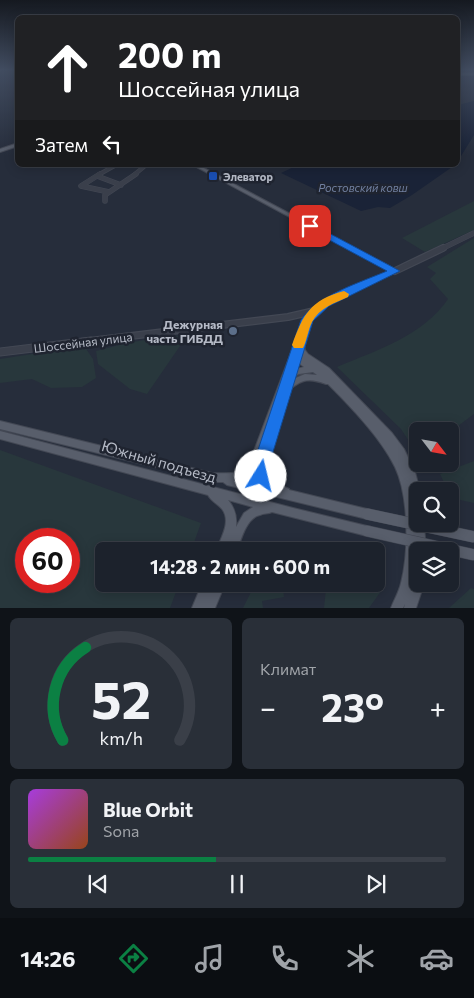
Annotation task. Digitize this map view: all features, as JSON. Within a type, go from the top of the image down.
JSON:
[{"type":"main road","points":[[0,149],[15,144]]},
{"type":"main road","points":[[200,167],[395,271]]},
{"type":"main road","name":"Шоссейная улица","points":[[314,311],[325,303],[395,271]]},
{"type":"main road","points":[[296,498],[267,483],[261,476],[261,465],[286,388],[294,356],[307,320],[314,311]]},
{"type":"main road","points":[[300,341],[301,351],[305,356],[389,436],[401,452],[413,482]]},
{"type":"main road","points":[[294,356],[330,379],[383,439],[394,453],[402,469],[410,509],[411,561],[408,583],[397,608]]},
{"type":"main road","points":[[212,477],[241,477],[250,471],[288,376],[298,371],[313,369]]},
{"type":"main road","points":[[286,388],[295,380],[306,376],[330,379]]},
{"type":"main road","name":"Южный подъезд","points":[[0,425],[296,498],[474,537]]},
{"type":"main road","name":"Южный подъезд","points":[[0,435],[293,513],[474,555]]},
{"type":"main road","points":[[207,490],[226,504],[232,517],[231,526],[225,542]]},
{"type":"main road","points":[[235,542],[244,520],[251,513],[262,509],[293,513]]},
{"type":"main road","points":[[198,608],[205,592]]},
{"type":"main road","points":[[209,608],[216,592]]},
{"type":"main road","points":[[410,608],[415,592]]},
{"type":"street","points":[[109,192],[81,186],[113,167]]},
{"type":"street","points":[[105,201],[103,198],[109,192],[144,167]]},
{"type":"street","points":[[97,176],[121,185]]},
{"type":"street","name":"Шоссейная улица","points":[[395,271],[474,234]]},
{"type":"street","name":"Шоссейная улица","points":[[0,352],[288,318],[314,311]]},
{"type":"shaded area","points":[[474,201],[474,230],[425,252],[402,238]]},
{"type":"shaded area","points":[[474,238],[474,414],[459,425],[459,422],[409,422],[409,441],[401,429],[337,367],[398,340],[426,323],[438,312],[448,299],[430,279],[436,273],[427,267]]},
{"type":"shaded area","points":[[174,335],[182,338],[180,346],[147,394],[130,389],[98,364],[96,351],[127,343]]},
{"type":"shaded area","points":[[84,346],[93,359],[96,378],[82,387],[51,388],[32,379],[0,383],[0,359]]},
{"type":"shaded area","points":[[0,450],[201,523],[194,542],[95,542],[95,592],[176,592],[170,608],[0,608]]},
{"type":"shaded area","points":[[474,461],[474,503],[459,500],[459,482],[444,482],[440,474],[459,472],[459,467]]},
{"type":"shaded area","points":[[471,588],[474,589],[474,608],[449,608]]},
{"type":"shaded area","points":[[251,592],[284,592],[284,597],[262,601],[263,608],[243,608]]},
{"type":"shaded area","points":[[326,592],[380,592],[369,608],[324,608]]},
{"type":"water","points":[[474,101],[474,135],[460,158],[460,104]]},
{"type":"water","name":"Ростовский ковш","points":[[294,167],[452,167],[390,208],[378,207],[361,211],[281,173]]},
{"type":"slow traffic","points":[[298,345],[307,320],[314,311],[325,303],[344,294]]},
{"type":"place","name":"Элеватор","points":[[213,176]]},
{"type":"place","name":"Дежурная часть ГИБДД","points":[[233,331]]},
{"type":"route","points":[[261,476],[261,465],[307,320],[314,311],[325,303],[395,271],[310,226]]}]
